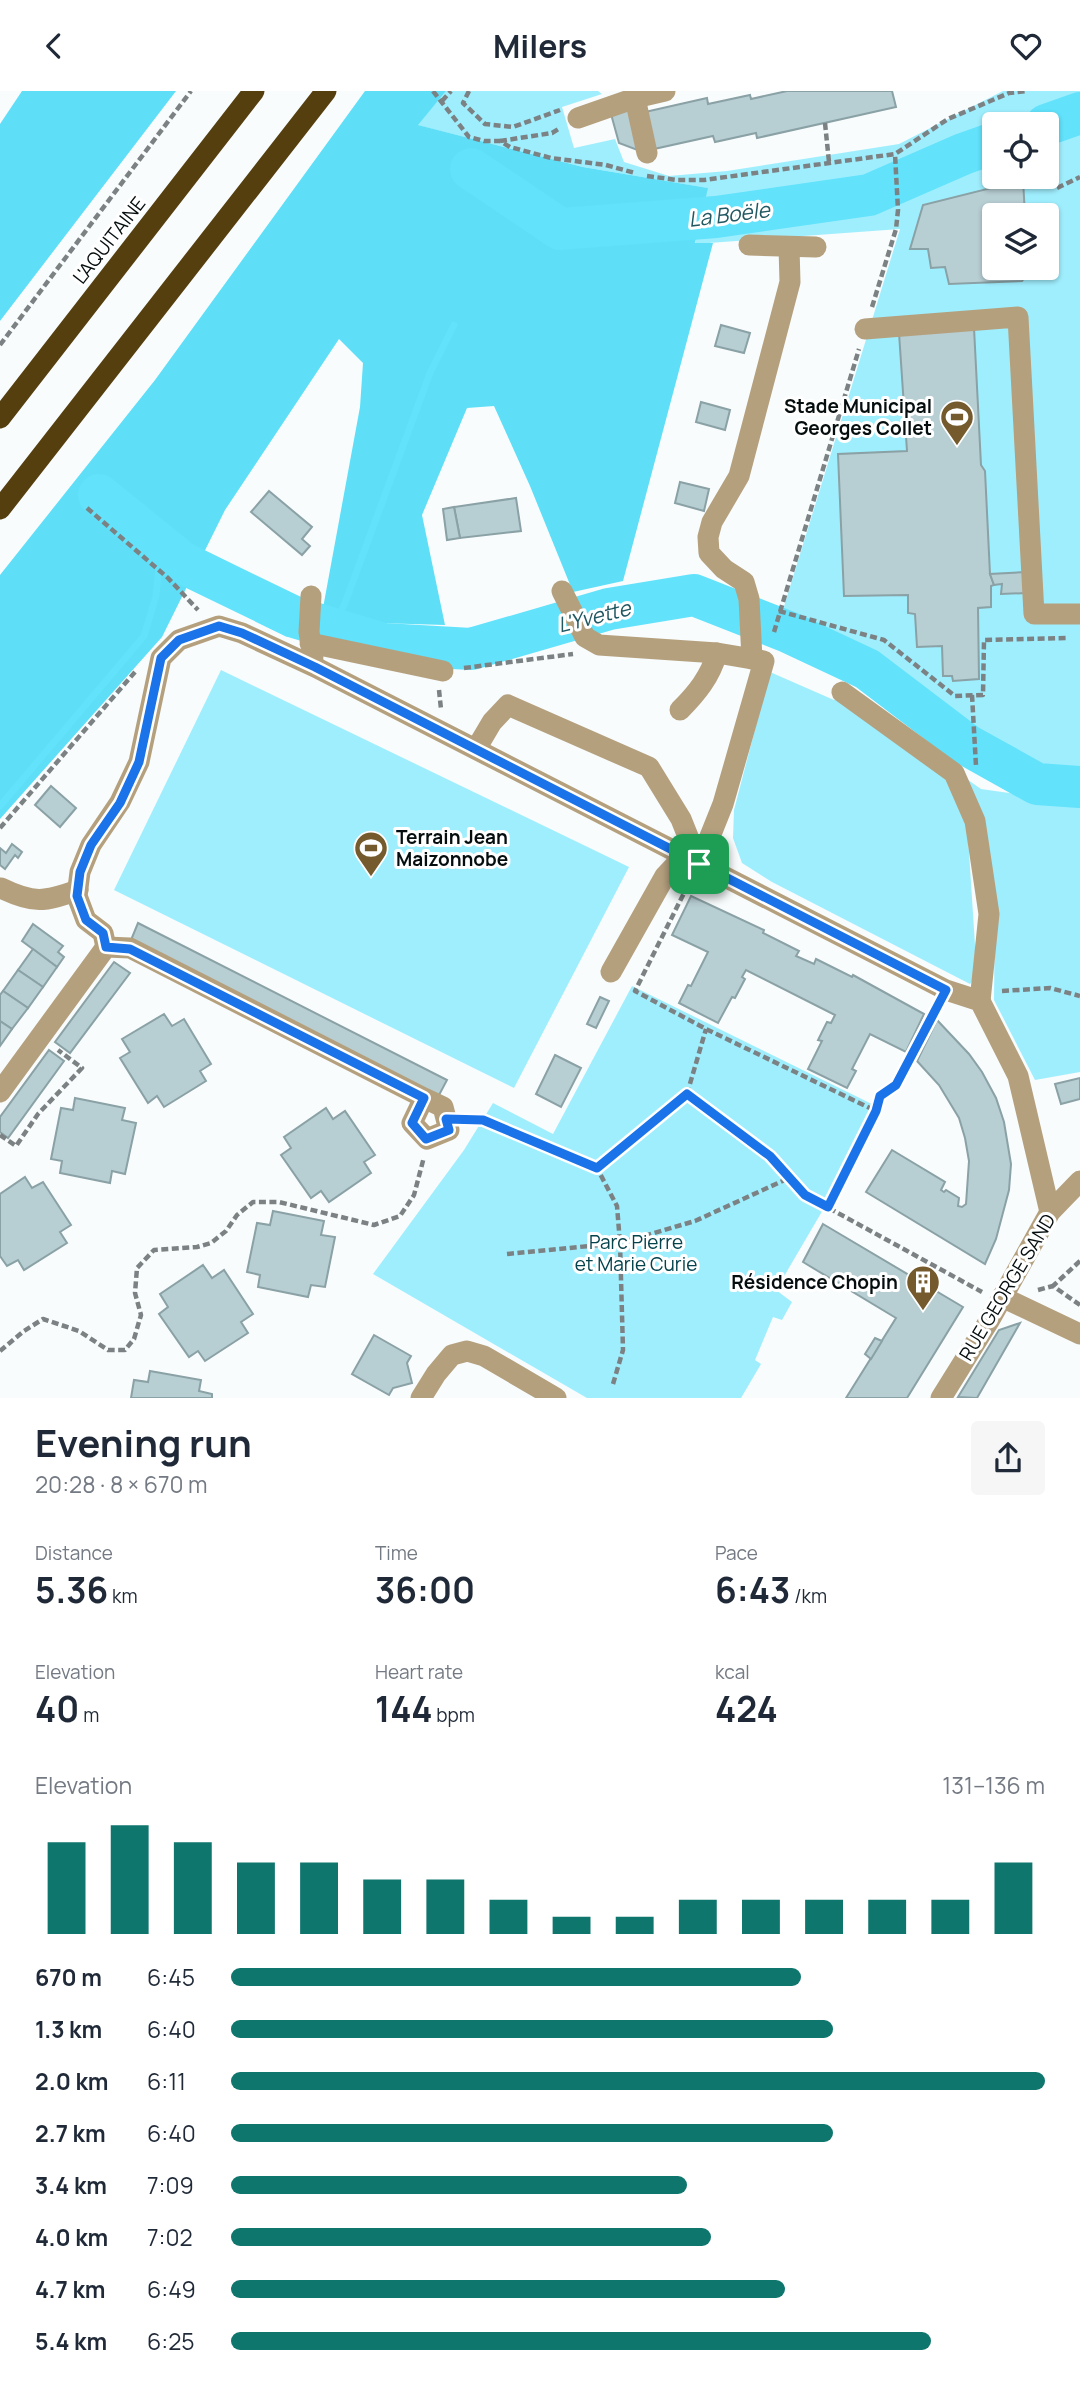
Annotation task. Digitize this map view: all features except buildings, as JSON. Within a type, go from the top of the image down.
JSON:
[{"type":"highway","name":"L'AQUITAINE","points":[[0,418],[254,91]]},
{"type":"highway","points":[[0,509],[326,91]]},
{"type":"street","points":[[571,113],[662,91]]},
{"type":"street","points":[[635,97],[647,153]]},
{"type":"street","points":[[749,245],[816,247]]},
{"type":"street","points":[[752,652],[749,599],[744,582],[724,569],[709,553],[708,537],[712,521],[739,476],[790,282],[789,247]]},
{"type":"street","points":[[865,329],[1018,317],[1034,614],[1080,614]]},
{"type":"street","points":[[311,600],[310,637],[315,667]]},
{"type":"street","points":[[570,608],[585,637],[599,645],[717,653],[752,652],[764,661],[723,804],[691,860],[665,876],[611,972]]},
{"type":"street","points":[[0,1092],[106,947],[103,933],[86,920],[77,896],[80,872],[91,845],[120,803],[139,762],[161,658],[179,640],[219,626],[242,633],[315,667],[946,990],[980,1001]]},
{"type":"street","points":[[310,637],[443,671]]},
{"type":"street","points":[[680,710],[701,689],[717,653]]},
{"type":"street","points":[[842,692],[954,773],[975,821],[989,914],[980,1001],[1018,1076],[1050,1212]]},
{"type":"street","points":[[476,750],[492,722],[508,705],[649,767],[681,819],[691,860]]},
{"type":"street","points":[[1,888],[22,898],[48,900],[78,890]]},
{"type":"street","points":[[106,947],[130,949],[443,1107],[449,1130],[426,1139],[412,1123],[424,1098]]},
{"type":"street","name":"RUE GEORGE SAND","points":[[941,1398],[1050,1212],[1080,1181]]},
{"type":"street","points":[[1002,1297],[1080,1334]]},
{"type":"street","points":[[421,1398],[452,1355],[467,1351],[484,1356],[556,1398]]},
{"type":"path","points":[[0,345],[191,91]]},
{"type":"path","points":[[433,91],[469,138],[484,141],[552,133],[571,113]]},
{"type":"path","points":[[442,101],[451,91]]},
{"type":"path","points":[[469,91],[463,103],[485,124],[513,127],[571,113]]},
{"type":"path","points":[[500,141],[510,147],[551,158],[606,165],[677,180],[704,180],[895,154],[948,119],[1008,92],[1027,91]]},
{"type":"path","points":[[825,123],[830,162]]},
{"type":"path","points":[[776,619],[896,229],[898,210],[895,154]]},
{"type":"path","points":[[1059,187],[1080,177]]},
{"type":"path","points":[[87,508],[168,578]]},
{"type":"path","points":[[189,615],[196,610]]},
{"type":"path","points":[[779,611],[884,640],[955,696],[983,695],[984,640],[1080,638]]},
{"type":"path","points":[[446,734],[438,694],[443,671],[566,653],[581,654]]},
{"type":"path","points":[[0,828],[135,671],[161,658]]},
{"type":"path","points":[[972,695],[975,756]]},
{"type":"path","points":[[691,860],[635,991],[706,1029],[876,1111]]},
{"type":"path","points":[[980,1001],[1004,990],[1039,988],[1050,988],[1080,996]]},
{"type":"path","points":[[828,1207],[876,1111],[880,1096],[896,1085],[946,990]]},
{"type":"path","points":[[597,1168],[687,1094],[706,1029]]},
{"type":"path","points":[[0,1135],[16,1146],[38,1114],[82,1068],[41,1036]]},
{"type":"path","points":[[687,1094],[770,1156],[805,1195],[987,1294],[1002,1297]]},
{"type":"path","points":[[446,1119],[483,1120],[597,1168],[617,1206],[620,1243],[623,1350],[613,1384]]},
{"type":"path","points":[[0,1351],[43,1319],[79,1331],[107,1350],[125,1350],[134,1339],[141,1315],[135,1293],[137,1268],[154,1250],[197,1247],[211,1243],[253,1202],[279,1202],[374,1226],[400,1216],[414,1195],[422,1173],[426,1139]]},
{"type":"path","points":[[507,1254],[620,1243],[695,1221],[789,1178]]},
{"type":"path","points":[[1080,1261],[1053,1286],[1080,1305]]},
{"type":"green space","name":"Stade Municipal Georges Collet","points":[[446,91],[598,91],[602,94],[562,107],[574,148],[615,139],[624,162],[669,176],[727,171],[899,144],[1003,91],[1080,91],[1080,787],[1037,784],[967,745],[867,669],[778,626],[900,229],[695,244],[707,188],[583,167],[417,125]]},
{"type":"green space","name":"Terrain Jean Maizonnobe","points":[[221,670],[629,867],[514,1088],[114,890]]},
{"type":"green space","points":[[770,672],[834,700],[842,692],[981,789],[1080,803],[1080,1072],[1035,1080],[994,1000],[995,904],[967,821],[977,976],[970,984],[772,882],[742,863],[733,838],[734,810]]},
{"type":"green space","name":"Parc Pierre et Marie Curie","points":[[632,986],[882,1109],[776,1290],[792,1302],[782,1320],[773,1317],[755,1360],[761,1364],[741,1398],[587,1398],[373,1274],[464,1150],[493,1103],[553,1134]]},
{"type":"shaded area","points":[[22,91],[176,91],[0,321],[0,124]]},
{"type":"shaded area","points":[[365,91],[446,91],[418,125],[583,167],[708,188],[695,243],[713,243],[623,581],[573,592],[494,406],[467,408],[422,515],[445,625],[377,623],[323,608],[360,407],[363,363],[339,339],[225,510],[162,637],[0,819],[0,575],[155,380]]},
{"type":"waterway","name":"La Boële","points":[[1059,120],[1080,113]]},
{"type":"waterway","name":"La Boële","points":[[471,169],[560,229],[716,217],[869,195],[982,147]]},
{"type":"waterway","points":[[333,629],[430,373],[454,325]]},
{"type":"waterway","name":"L'Yvette","points":[[99,495],[183,563],[294,617],[384,644],[471,649],[609,609],[694,595],[788,632],[867,669],[967,745],[1037,784],[1080,787]]},
{"type":"waterway","points":[[0,806],[144,636],[156,596],[161,545]]},
{"type":"place","name":"Stade Municipal Georges Collet","points":[[957,447]]},
{"type":"place","name":"Terrain Jean Maizonnobe","points":[[371,878]]},
{"type":"place","name":"Résidence Chopin","points":[[923,1312]]},
{"type":"route","points":[[219,626],[242,633],[315,667],[699,864],[946,990],[896,1085],[880,1096],[876,1111],[828,1207],[805,1195],[770,1156],[687,1094],[597,1168],[483,1120],[446,1119],[449,1130],[426,1139],[412,1123],[424,1098],[130,949],[106,947],[103,933],[86,920],[77,896],[80,872],[91,845],[120,803],[139,762],[161,658],[179,640],[219,626]]}]
